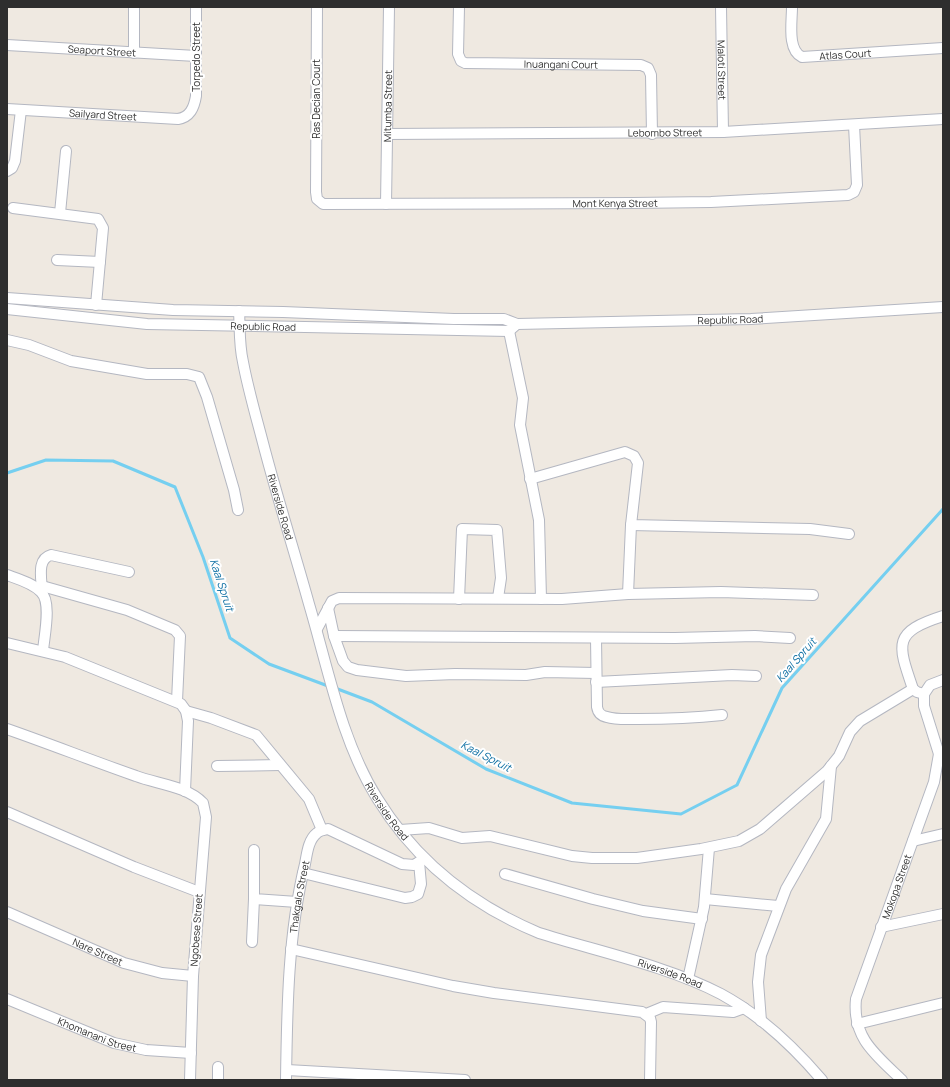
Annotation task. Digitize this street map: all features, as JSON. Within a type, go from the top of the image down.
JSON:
[{"type":"street","points":[[134,7],[134,53]]},
{"type":"street","name":"Torpedo Street","points":[[193,107],[196,96],[196,7]]},
{"type":"street","name":"Ras Decian Court","points":[[316,190],[317,7]]},
{"type":"street","name":"Mitumba Street","points":[[386,204],[389,7]]},
{"type":"street","name":"Inuangani Court","points":[[459,7],[458,54],[461,60],[465,63],[641,65],[646,67],[651,75],[652,134]]},
{"type":"street","name":"Maloti Street","points":[[721,7],[723,132]]},
{"type":"street","name":"Atlas Court","points":[[792,7],[793,47],[796,54],[802,57],[943,48]]},
{"type":"street","name":"Seaport Street","points":[[7,45],[196,56]]},
{"type":"street","name":"Sailyard Street","points":[[7,109],[178,118],[186,117],[193,107]]},
{"type":"street","points":[[7,171],[12,168],[15,161],[21,110]]},
{"type":"street","name":"Lebombo Street","points":[[386,134],[652,134],[723,132],[943,119]]},
{"type":"street","name":"Mont Kenya Street","points":[[316,190],[317,199],[323,204],[711,202],[848,195],[854,192],[857,185],[854,125]]},
{"type":"street","points":[[60,213],[66,151]]},
{"type":"street","points":[[12,208],[98,219],[103,228],[96,305]]},
{"type":"street","points":[[57,260],[100,262]]},
{"type":"street","name":"Republic Road","points":[[7,298],[173,310],[447,319],[504,318],[517,324],[751,319],[943,307]]},
{"type":"street","name":"Republic Road","points":[[7,310],[148,324],[240,327],[508,331]]},
{"type":"street","name":"Riverside Road","points":[[239,311],[242,356],[247,384],[335,695],[352,747],[366,779],[378,800],[422,860],[463,892],[516,924],[539,933],[688,979],[721,994],[761,1020],[798,1053],[822,1080]]},
{"type":"street","points":[[517,324],[508,331],[523,398],[520,425],[540,535],[541,599]]},
{"type":"street","points":[[7,340],[29,345],[71,361],[147,374],[187,374],[199,377],[210,404],[234,490],[238,510]]},
{"type":"street","points":[[530,479],[625,452],[634,456],[638,463],[631,525],[628,594]]},
{"type":"street","points":[[631,525],[810,529],[849,534]]},
{"type":"street","points":[[459,599],[462,529],[497,530],[501,578],[498,598]]},
{"type":"street","points":[[43,651],[47,609],[42,589],[42,561],[45,557],[50,555],[129,572]]},
{"type":"street","points":[[7,575],[42,589],[128,610],[175,630],[180,636],[177,701]]},
{"type":"street","points":[[317,629],[332,601],[339,598],[541,599],[605,597],[628,594],[721,592],[812,595]]},
{"type":"street","points":[[328,608],[334,636],[343,661],[348,667],[368,672],[406,676],[455,674],[526,675],[545,672],[596,678],[671,679],[732,675],[756,676]]},
{"type":"street","points":[[924,694],[913,688],[902,643],[904,637],[916,627],[943,616]]},
{"type":"street","points":[[334,636],[596,638],[717,638],[755,636],[790,638]]},
{"type":"street","points":[[596,638],[598,712],[607,717],[658,719],[696,718],[722,715]]},
{"type":"street","points":[[7,643],[43,651],[88,665],[177,701],[186,711],[211,718],[256,735],[308,799],[322,830],[328,829],[337,832],[408,866],[422,860],[421,884],[418,894],[405,898],[303,873]]},
{"type":"street","points":[[941,754],[924,706],[924,694],[930,685],[943,680]]},
{"type":"street","points":[[400,830],[429,828],[462,838],[490,836],[572,856],[592,858],[637,858],[709,848],[739,841],[760,830],[831,766],[838,756],[850,732],[860,721],[913,688]]},
{"type":"street","points":[[185,791],[188,726],[186,711]]},
{"type":"street","name":"Ngobese Street","points":[[7,728],[137,777],[185,791],[199,798],[203,803],[206,812],[193,976],[190,1080]]},
{"type":"street","name":"Mokopa Street","points":[[857,1024],[856,999],[934,782],[941,754]]},
{"type":"street","points":[[217,766],[280,765]]},
{"type":"street","points":[[761,1020],[759,969],[763,949],[778,906],[791,879],[826,818],[831,766]]},
{"type":"street","points":[[7,812],[134,867],[199,892]]},
{"type":"street","name":"Thakgalo Street","points":[[287,1075],[291,949],[297,902],[310,843],[317,832],[322,830]]},
{"type":"street","points":[[913,841],[943,834]]},
{"type":"street","points":[[688,979],[702,919],[709,848]]},
{"type":"street","points":[[252,942],[254,850]]},
{"type":"street","points":[[505,874],[593,900],[636,909],[702,919]]},
{"type":"street","points":[[254,899],[297,902]]},
{"type":"street","points":[[705,899],[778,906]]},
{"type":"street","name":"Nare Street","points":[[7,912],[124,963],[162,974],[193,976]]},
{"type":"street","points":[[881,927],[943,914]]},
{"type":"street","points":[[291,949],[453,986],[494,993],[638,1010],[650,1018],[652,1027],[650,1080]]},
{"type":"street","name":"Khomanani Street","points":[[7,999],[114,1043],[146,1050],[191,1053]]},
{"type":"street","points":[[902,1080],[867,1045],[857,1024],[943,1003]]},
{"type":"street","points":[[646,1014],[663,1007],[733,1012],[744,1008]]},
{"type":"street","points":[[218,1067],[218,1080]]},
{"type":"street","points":[[287,1075],[465,1080]]},
{"type":"waterway","name":"Kaal Spruit","points":[[7,473],[46,460],[113,461],[175,487],[203,557],[230,638],[269,664],[328,686]]},
{"type":"waterway","name":"Kaal Spruit","points":[[335,688],[372,702],[486,769],[572,803],[681,814],[737,785],[782,688],[943,509]]}]
